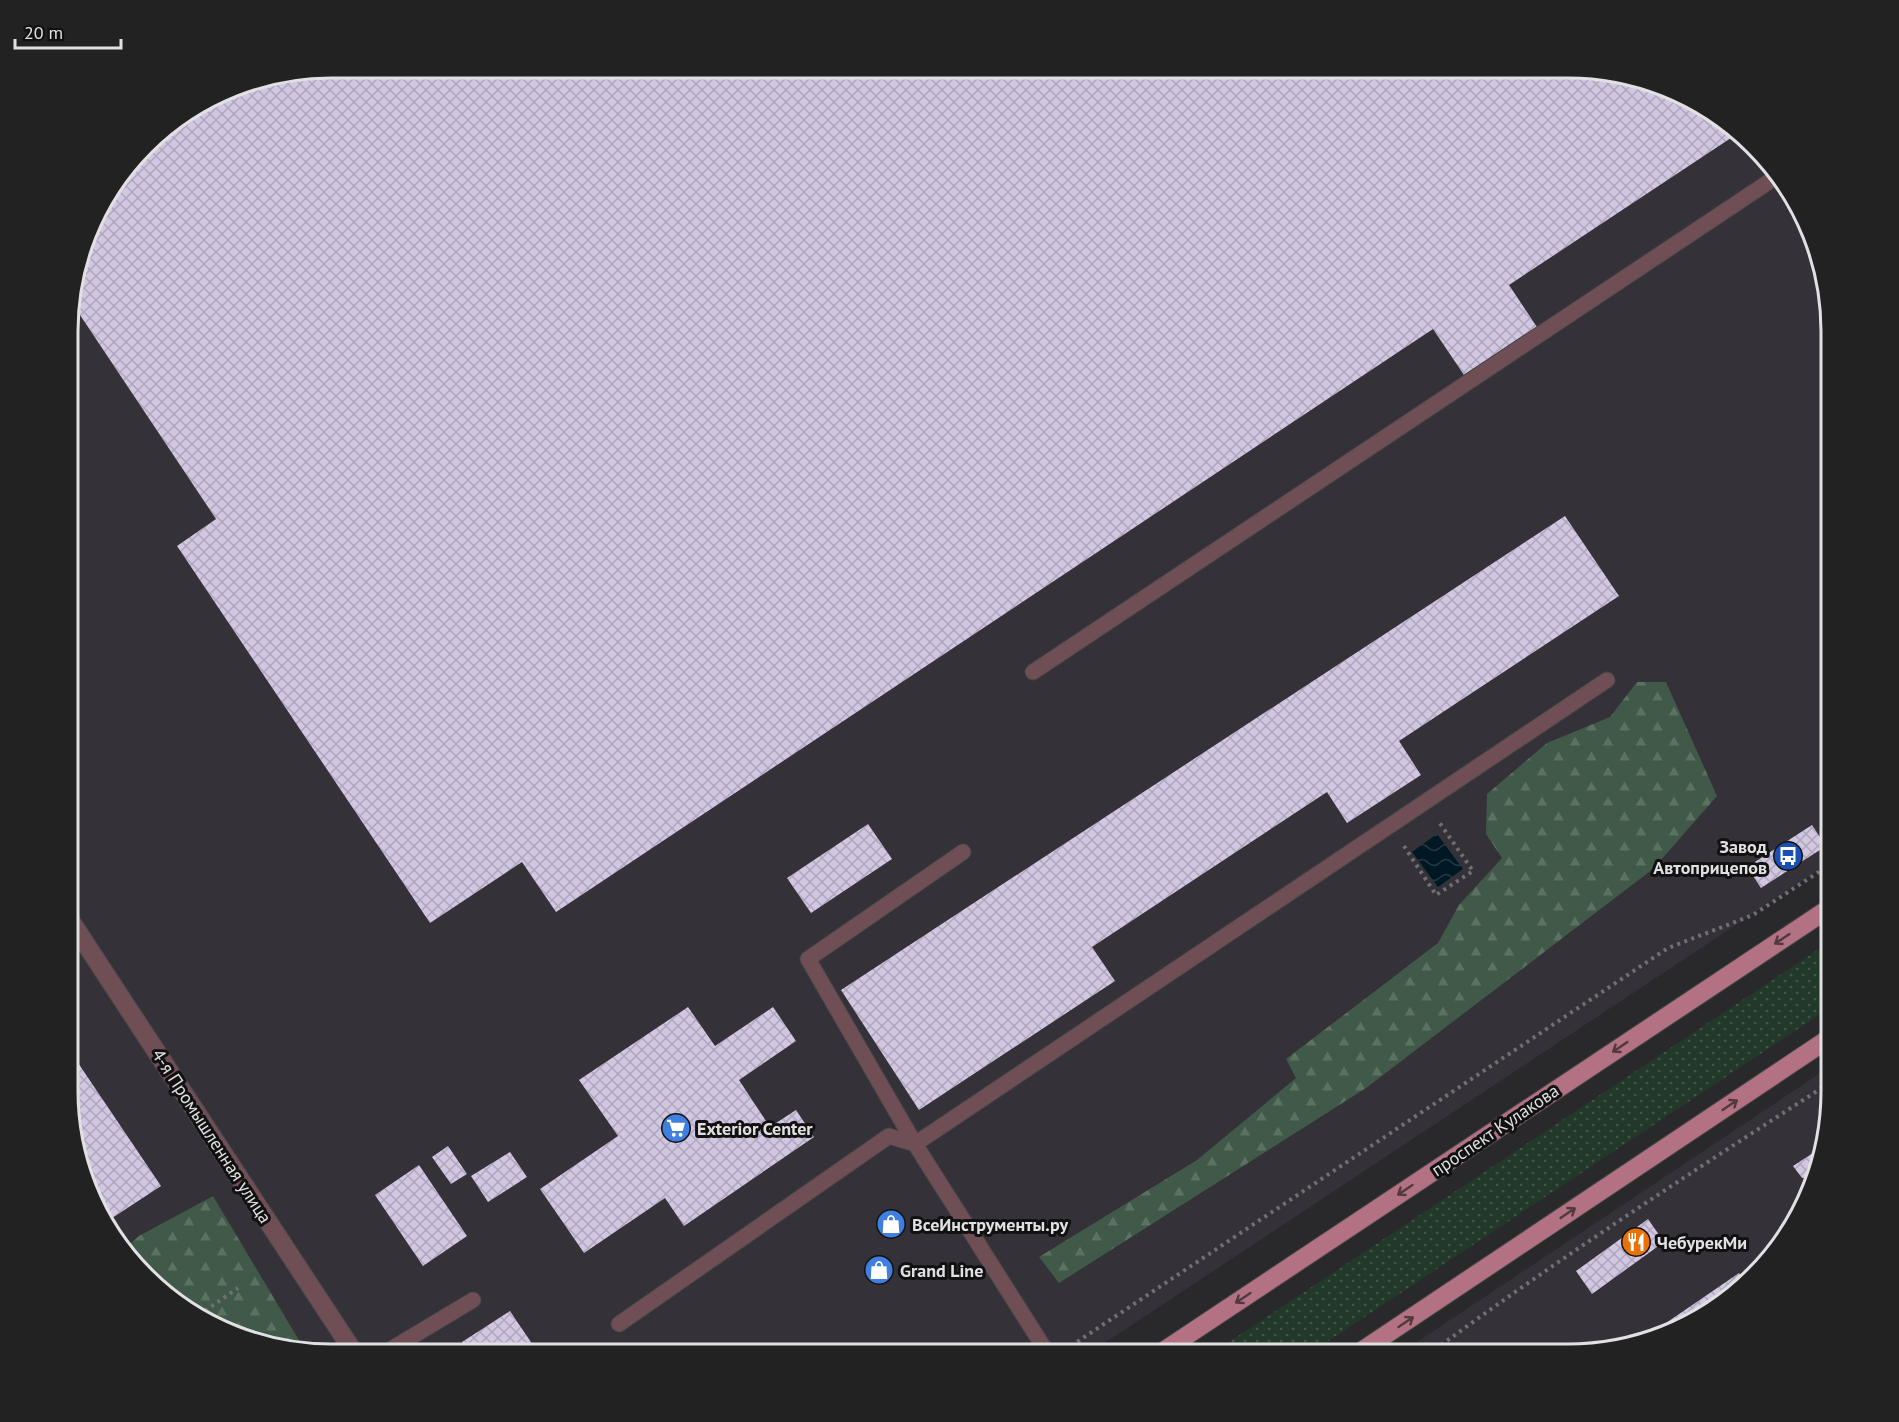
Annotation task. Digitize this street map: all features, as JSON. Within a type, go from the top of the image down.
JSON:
[{"type":"main road","name":"проспект Кулакова","points":[[1174,1344],[1821,914]]},
{"type":"main road","points":[[1372,1344],[1821,1044]]},
{"type":"street","name":"4-я Промышленная улица","points":[[78,931],[347,1344]]},
{"type":"lane","points":[[1033,672],[1771,180]]},
{"type":"lane","points":[[915,1144],[1607,680]]},
{"type":"lane","points":[[963,852],[808,959],[915,1144],[1042,1344]]},
{"type":"lane","points":[[619,1324],[889,1136],[915,1144]]},
{"type":"lane","points":[[400,1344],[473,1300]]},
{"type":"path","points":[[1407,814],[1421,834]]},
{"type":"path","points":[[1439,822],[1473,871],[1436,896],[1403,846],[1421,834],[1439,822]]},
{"type":"path","points":[[1075,1344],[1668,948],[1753,915],[1821,871]]},
{"type":"path","points":[[1443,1344],[1576,1250],[1821,1089]]},
{"type":"path","points":[[206,1310],[238,1288]]},
{"type":"shaded area","points":[[331,78],[1568,78],[1601,80],[1649,91],[1680,104],[1722,130],[1758,164],[1769,177],[1795,219],[1808,250],[1816,282],[1821,331],[1821,869],[1103,1344],[331,1344],[298,1342],[250,1331],[219,1318],[177,1292],[152,1270],[130,1245],[97,1188],[80,1124],[78,1091],[78,331],[80,298],[91,250],[104,219],[130,177],[152,152],[177,130],[234,97],[298,80]]},
{"type":"shaded area","points":[[1821,1073],[1819,1124],[1802,1188],[1769,1245],[1747,1270],[1722,1292],[1665,1325],[1601,1342],[1414,1344]]},
{"type":"green space","points":[[1637,682],[1666,682],[1717,796],[1653,869],[1366,1088],[1059,1283],[1039,1257],[1197,1160],[1296,1078],[1286,1059],[1438,943],[1459,905],[1502,858],[1486,834],[1487,794],[1547,743],[1610,717]]},
{"type":"green space","points":[[1821,948],[1821,1014],[1324,1344],[1226,1344]]},
{"type":"green space","points":[[213,1196],[300,1342],[234,1325],[177,1292],[152,1270],[130,1245],[139,1236]]},
{"type":"water","points":[[1437,834],[1463,869],[1438,887],[1412,852]]},
{"type":"building","points":[[331,78],[1568,78],[1601,80],[1649,91],[1680,104],[1731,138],[1509,285],[1537,327],[1464,375],[1433,329],[556,912],[522,862],[430,923],[177,546],[216,519],[79,314],[80,298],[97,234],[130,177],[152,152],[177,130],[219,104],[250,91],[298,80]]},
{"type":"building","points":[[1565,516],[1619,596],[1399,741],[1421,775],[1347,823],[1327,792],[1092,947],[1115,981],[919,1110],[841,990]]},
{"type":"building","points":[[868,824],[892,859],[811,913],[787,878]]},
{"type":"building","points":[[1812,825],[1821,838],[1821,849],[1761,888],[1747,867]]},
{"type":"building","points":[[688,1007],[715,1046],[773,1007],[796,1041],[739,1080],[770,1127],[796,1110],[814,1137],[684,1226],[665,1198],[584,1253],[540,1189],[618,1136],[579,1080]]},
{"type":"building","points":[[78,1063],[161,1186],[112,1218],[97,1188],[83,1140],[80,1124]]},
{"type":"building","points":[[448,1146],[467,1174],[451,1184],[432,1157]]},
{"type":"building","points":[[510,1152],[527,1177],[488,1202],[471,1176]]},
{"type":"building","points":[[1813,1153],[1806,1178],[1802,1178],[1793,1166]]},
{"type":"building","points":[[419,1165],[467,1236],[423,1266],[375,1195]]},
{"type":"building","points":[[1648,1219],[1664,1242],[1592,1294],[1576,1271]]},
{"type":"building","points":[[1739,1273],[1741,1276],[1722,1292],[1680,1318],[1661,1327]]},
{"type":"building","points":[[510,1311],[532,1344],[463,1344],[462,1342]]},
{"type":"place","name":"Завод Автоприцепов","points":[[1788,856]]},
{"type":"place","name":"Exterior Center","points":[[676,1128]]},
{"type":"place","name":"ВсеИнструменты.ру","points":[[891,1224]]},
{"type":"place","name":"ЧебурекМи","points":[[1636,1242]]},
{"type":"place","name":"Grand Line","points":[[879,1270]]}]
